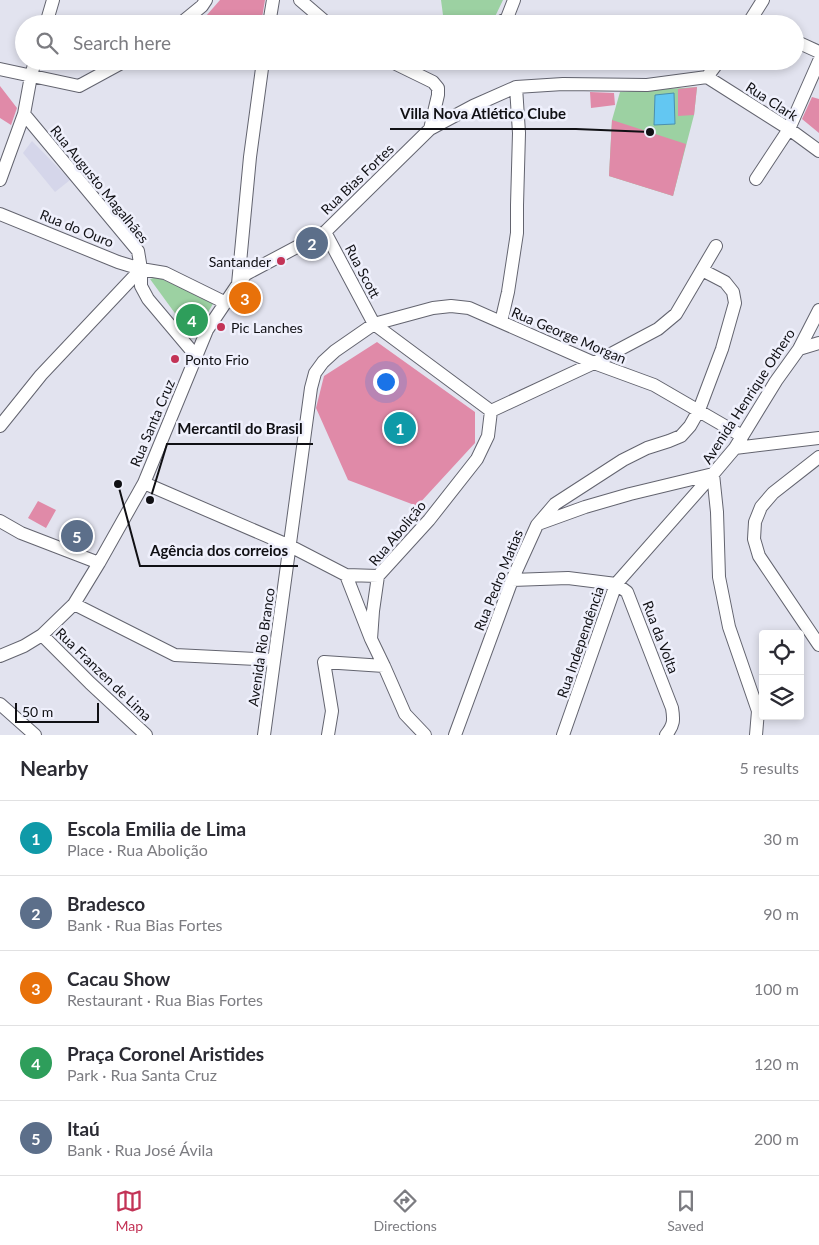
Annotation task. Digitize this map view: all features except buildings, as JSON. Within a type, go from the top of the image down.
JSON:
[{"type":"street","points":[[49,15],[53,0]]},
{"type":"street","points":[[191,15],[206,0]]},
{"type":"street","points":[[270,15],[272,0]]},
{"type":"street","points":[[300,0],[318,15]]},
{"type":"street","points":[[508,15],[514,0]]},
{"type":"street","points":[[758,15],[763,0]]},
{"type":"street","points":[[760,15],[771,0]]},
{"type":"street","points":[[804,44],[819,52]]},
{"type":"street","points":[[756,179],[789,129],[819,61]]},
{"type":"street","points":[[0,69],[80,86],[109,70]]},
{"type":"street","points":[[0,180],[24,114],[32,70]]},
{"type":"street","points":[[238,284],[250,157],[262,70]]},
{"type":"street","points":[[408,70],[433,82],[438,88],[430,129]]},
{"type":"street","points":[[707,77],[712,70]]},
{"type":"street","name":"Rua Clark","points":[[707,77],[789,129],[819,151]]},
{"type":"street","name":"Rua Bias Fortes","points":[[226,303],[246,274],[325,232],[430,129],[474,106],[516,87],[563,84],[647,85],[707,77]]},
{"type":"street","points":[[501,322],[508,292],[517,233],[519,133],[516,87]]},
{"type":"street","name":"Rua Augusto Magalhães","points":[[24,114],[138,251],[141,286],[148,300],[196,356]]},
{"type":"street","name":"Rua do Ouro","points":[[0,214],[118,262],[164,273],[226,303]]},
{"type":"street","name":"Rua Scott","points":[[325,232],[374,324]]},
{"type":"street","points":[[374,324],[491,411],[594,363],[658,329],[676,314],[716,246]]},
{"type":"street","points":[[0,427],[41,375],[141,269]]},
{"type":"street","points":[[537,525],[555,504],[623,460],[647,448],[681,436],[690,426],[699,410],[722,350],[735,303],[733,292],[725,282],[702,270]]},
{"type":"street","name":"Rua Santa Cruz","points":[[0,656],[24,646],[42,635],[74,604],[144,483],[207,330],[226,303]]},
{"type":"street","name":"Rua George Morgan","points":[[374,324],[433,308],[451,306],[469,308],[594,363],[654,385],[742,436]]},
{"type":"street","name":"Avenida Henrique Othero","points":[[756,735],[758,711],[729,627],[719,577],[717,512],[713,474],[735,448],[776,381],[799,349],[819,310]]},
{"type":"street","name":"Avenida Rio Branco","points":[[264,735],[311,388],[315,373],[335,351],[374,324]]},
{"type":"street","points":[[799,349],[819,343]]},
{"type":"street","name":"Rua Abolição","points":[[425,735],[406,714],[371,639],[378,576],[429,520],[477,459],[488,436],[491,411]]},
{"type":"street","points":[[735,448],[819,438]]},
{"type":"street","points":[[819,458],[773,493],[761,507],[755,522],[754,538],[758,556],[819,645]]},
{"type":"street","name":"Rua Pedro Matias","points":[[455,735],[512,580],[537,525],[585,507],[713,474]]},
{"type":"street","name":"Rua Independência","points":[[563,735],[616,584],[713,474]]},
{"type":"street","points":[[144,483],[290,546],[346,576],[378,576]]},
{"type":"street","points":[[0,521],[21,533],[99,562]]},
{"type":"street","points":[[346,576],[371,639]]},
{"type":"street","points":[[512,580],[568,578],[616,584]]},
{"type":"street","name":"Rua da Volta","points":[[616,584],[627,592],[672,708],[674,720],[666,735]]},
{"type":"street","points":[[74,604],[175,655],[274,660]]},
{"type":"street","name":"Rua Franzen de Lima","points":[[42,635],[146,735]]},
{"type":"street","points":[[328,735],[332,711],[324,662],[384,666]]},
{"type":"street","points":[[0,704],[35,735]]},
{"type":"street","points":[[407,735],[416,725]]},
{"type":"shaded area","points":[[32,141],[70,180],[55,192],[23,153]]},
{"type":"green space","points":[[441,0],[503,0],[496,15],[443,15]]},
{"type":"green space","points":[[697,87],[694,115],[673,196],[609,176],[612,120],[620,92]]},
{"type":"green space","points":[[157,277],[214,302],[193,338],[150,279]]},
{"type":"water","points":[[674,93],[675,124],[654,125],[655,95]]},
{"type":"place","name":"Villa Nova Atlético Clube","points":[[650,132]]},
{"type":"place","name":"Bradesco","points":[[312,243]]},
{"type":"place","name":"Santander","points":[[281,261]]},
{"type":"place","name":"Cacau Show","points":[[245,298]]},
{"type":"place","name":"Praça Coronel Aristides","points":[[192,320]]},
{"type":"place","name":"Pic Lanches","points":[[221,327]]},
{"type":"place","name":"Ponto Frio","points":[[175,359]]},
{"type":"place","name":"Escola Emilia de Lima","points":[[400,428]]},
{"type":"place","name":"Agência dos correios","points":[[118,484]]},
{"type":"place","name":"Mercantil do Brasil","points":[[150,500]]},
{"type":"place","name":"Itaú","points":[[77,536]]}]
